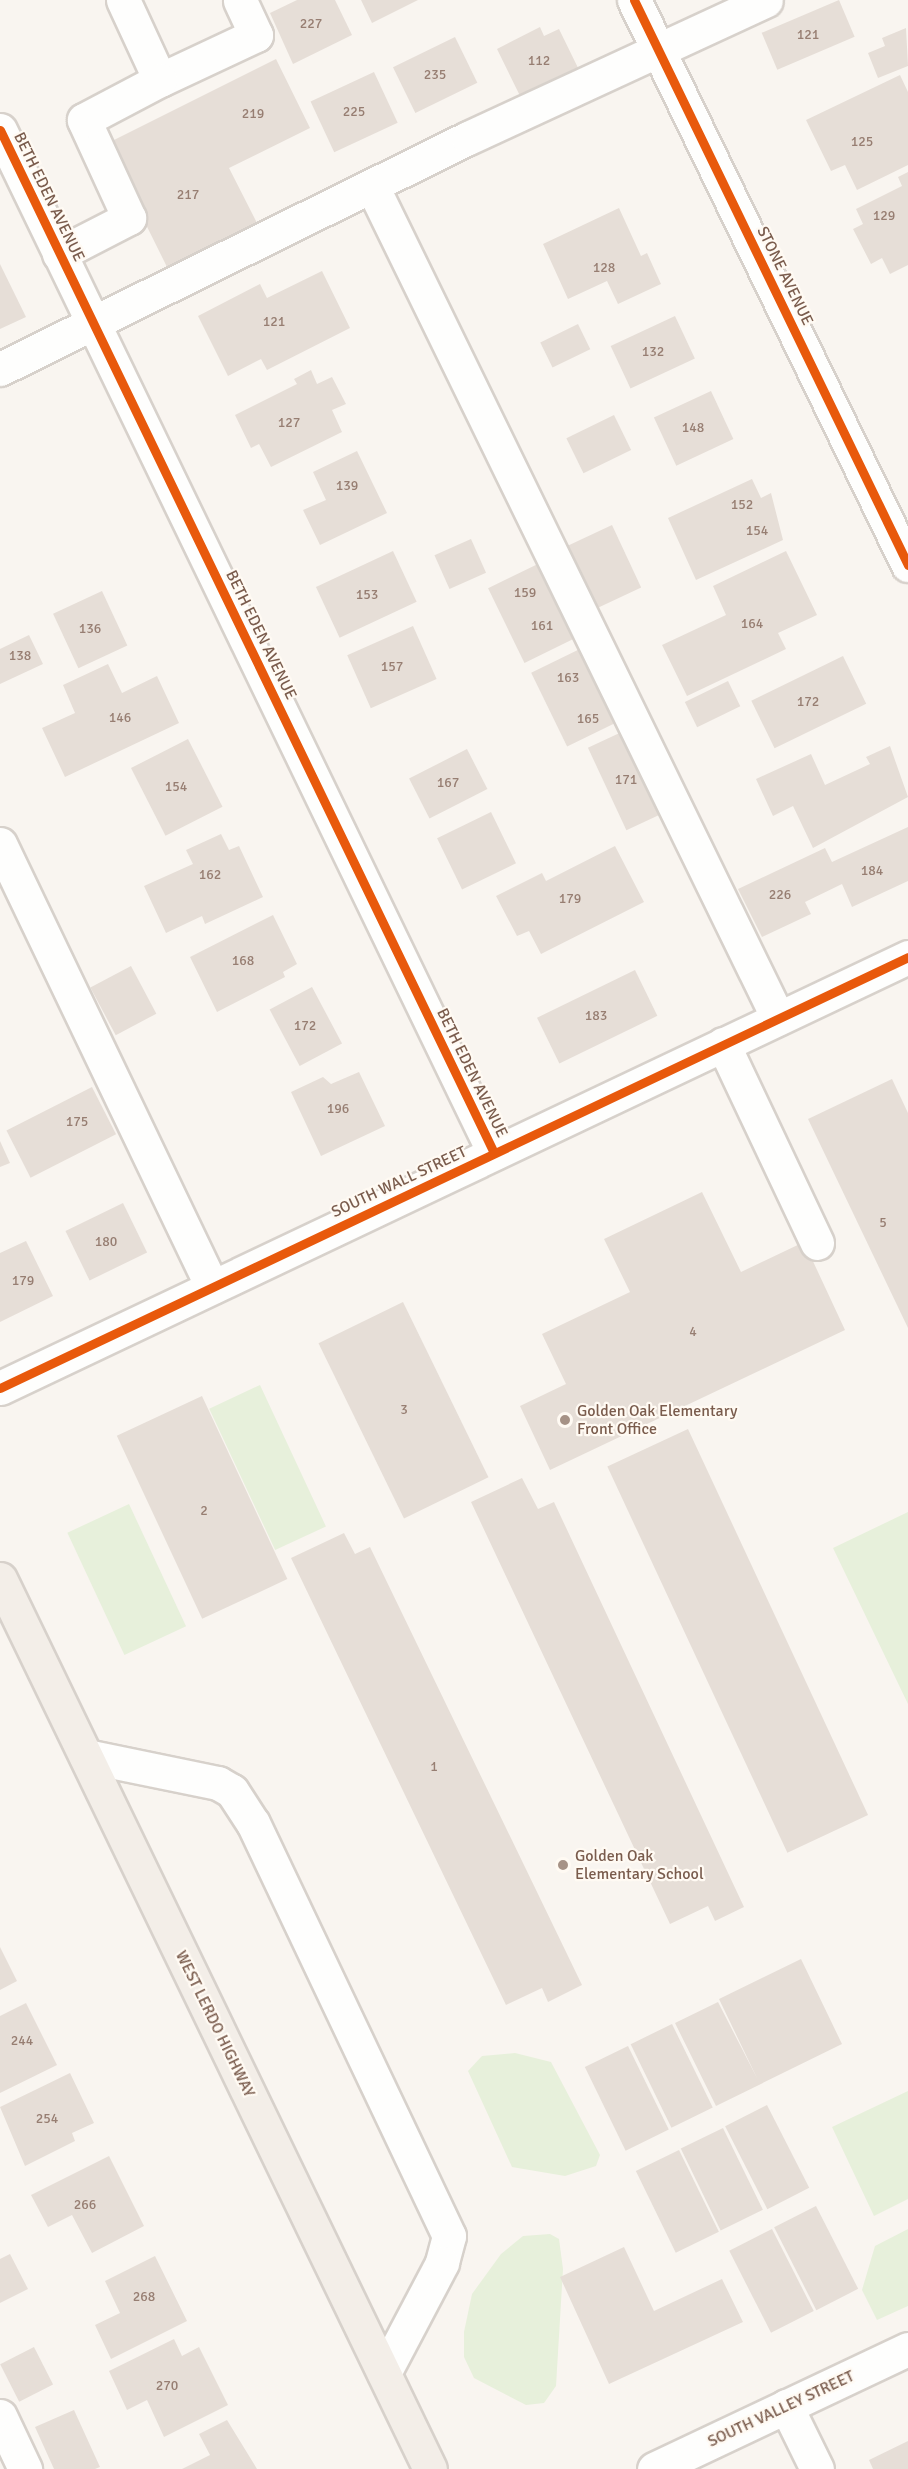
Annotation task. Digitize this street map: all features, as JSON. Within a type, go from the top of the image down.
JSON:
[{"type":"main road","name":"WEST LERDO HIGHWAY","points":[[0,1579],[430,2469]]},
{"type":"street","points":[[123,0],[160,80]]},
{"type":"street","points":[[59,254],[129,218],[84,120],[160,80],[256,35],[240,0]]},
{"type":"street","name":"STONE AVENUE","points":[[634,0],[908,565]]},
{"type":"street","points":[[0,369],[657,47],[766,0]]},
{"type":"street","name":"BETH EDEN AVENUE","points":[[2,137],[494,1153]]},
{"type":"street","points":[[372,186],[778,1018]]},
{"type":"street","points":[[0,844],[212,1287]]},
{"type":"street","name":"SOUTH WALL STREET","points":[[0,1388],[908,957]]},
{"type":"street","points":[[723,1044],[817,1243]]},
{"type":"street","points":[[86,1756],[218,1783],[232,1791],[258,1834],[448,2236],[442,2263],[384,2373]]},
{"type":"street","name":"SOUTH VALLEY STREET","points":[[654,2469],[908,2349]]},
{"type":"street","points":[[786,2406],[817,2469]]},
{"type":"street","points":[[0,2416],[25,2469]]},
{"type":"green space","points":[[260,1385],[326,1526],[275,1550],[209,1409]]},
{"type":"green space","points":[[129,1504],[186,1626],[124,1655],[67,1533]]},
{"type":"green space","points":[[908,1512],[908,1704],[833,1548]]},
{"type":"green space","points":[[515,2053],[551,2062],[600,2155],[596,2166],[565,2176],[512,2167],[468,2071],[482,2056]]},
{"type":"green space","points":[[908,2091],[908,2199],[874,2216],[832,2127]]},
{"type":"green space","points":[[908,2229],[908,2306],[877,2320],[862,2290],[875,2246]]},
{"type":"green space","points":[[550,2234],[559,2239],[563,2269],[556,2386],[544,2403],[526,2405],[474,2378],[464,2357],[464,2332],[472,2294],[501,2254],[523,2236]]},
{"type":"building","points":[[297,0],[335,0],[352,35],[293,64],[270,13]]},
{"type":"building","points":[[361,0],[418,0],[372,23]]},
{"type":"building","points":[[839,0],[855,37],[777,70],[762,33]]},
{"type":"building","points":[[540,27],[544,36],[559,29],[581,74],[523,102],[497,49]]},
{"type":"building","points":[[906,28],[908,66],[878,78],[868,53],[885,46],[882,38]]},
{"type":"building","points":[[455,37],[477,83],[415,113],[393,67]]},
{"type":"building","points":[[276,59],[310,128],[229,168],[257,223],[167,267],[106,144]]},
{"type":"building","points":[[374,72],[398,123],[334,152],[311,102]]},
{"type":"building","points":[[900,75],[908,92],[908,165],[857,190],[845,165],[831,171],[806,120]]},
{"type":"building","points":[[908,172],[908,265],[890,274],[882,258],[871,264],[853,229],[863,224],[856,209],[902,186],[898,177]]},
{"type":"building","points":[[619,208],[641,256],[647,253],[661,284],[618,304],[607,281],[568,299],[543,244]]},
{"type":"building","points":[[0,264],[26,317],[0,329]]},
{"type":"building","points":[[322,271],[350,328],[267,370],[261,359],[228,376],[198,316],[260,284],[267,298]]},
{"type":"building","points":[[675,316],[695,359],[631,389],[611,346]]},
{"type":"building","points":[[578,324],[590,349],[553,368],[540,342]]},
{"type":"building","points":[[311,370],[317,384],[332,377],[346,404],[332,410],[342,432],[271,467],[259,444],[251,448],[235,415],[297,384],[294,379]]},
{"type":"building","points":[[711,391],[733,439],[676,466],[654,418]]},
{"type":"building","points":[[614,415],[631,450],[583,473],[566,438]]},
{"type":"building","points":[[357,451],[387,513],[320,545],[303,510],[326,500],[313,472]]},
{"type":"building","points":[[752,479],[761,498],[771,493],[783,540],[696,580],[668,518]]},
{"type":"building","points":[[612,525],[641,588],[596,609],[567,546]]},
{"type":"building","points":[[471,539],[486,573],[450,589],[434,555]]},
{"type":"building","points":[[393,551],[417,602],[340,638],[316,587]]},
{"type":"building","points":[[786,551],[817,615],[778,633],[786,649],[687,696],[662,645],[726,615],[713,586]]},
{"type":"building","points":[[542,562],[578,637],[524,663],[488,588]]},
{"type":"building","points":[[102,591],[127,645],[78,668],[53,614]]},
{"type":"building","points":[[413,626],[437,679],[371,708],[347,655]]},
{"type":"building","points":[[29,635],[43,664],[0,684],[0,649]]},
{"type":"building","points":[[586,646],[622,720],[567,746],[531,673]]},
{"type":"building","points":[[843,656],[866,704],[775,748],[751,701]]},
{"type":"building","points":[[108,664],[122,693],[157,676],[179,723],[65,777],[42,728],[75,713],[63,685]]},
{"type":"building","points":[[728,681],[740,706],[697,727],[685,702]]},
{"type":"building","points":[[626,730],[664,812],[626,830],[588,748]]},
{"type":"building","points":[[188,739],[223,807],[165,836],[131,768]]},
{"type":"building","points":[[890,746],[908,797],[813,848],[793,806],[773,816],[756,779],[811,754],[825,785],[870,764],[866,757]]},
{"type":"building","points":[[467,749],[487,789],[430,819],[409,779]]},
{"type":"building","points":[[491,812],[516,863],[462,890],[437,838]]},
{"type":"building","points":[[908,827],[908,881],[852,907],[842,884],[805,902],[811,914],[762,937],[738,889],[825,848],[832,862]]},
{"type":"building","points":[[221,834],[229,850],[239,846],[263,897],[205,924],[202,916],[166,933],[144,886],[193,864],[186,850]]},
{"type":"building","points":[[615,846],[644,902],[541,954],[529,931],[517,936],[496,896],[542,873],[546,881]]},
{"type":"building","points":[[273,915],[297,964],[283,972],[285,977],[217,1012],[190,957]]},
{"type":"building","points":[[131,966],[156,1014],[116,1035],[90,988]]},
{"type":"building","points":[[635,970],[657,1016],[559,1064],[537,1018]]},
{"type":"building","points":[[312,987],[342,1044],[300,1066],[270,1010]]},
{"type":"building","points":[[359,1072],[385,1126],[321,1156],[291,1092],[323,1077],[331,1084]]},
{"type":"building","points":[[892,1079],[908,1113],[908,1328],[808,1119]]},
{"type":"building","points":[[92,1087],[116,1134],[31,1178],[6,1131]]},
{"type":"building","points":[[0,1141],[10,1163],[0,1167]]},
{"type":"building","points":[[702,1192],[741,1272],[804,1242],[845,1330],[550,1470],[520,1406],[566,1384],[542,1334],[630,1292],[604,1239]]},
{"type":"building","points":[[123,1203],[147,1252],[90,1280],[65,1231]]},
{"type":"building","points":[[26,1241],[53,1296],[0,1322],[0,1253]]},
{"type":"building","points":[[403,1302],[488,1477],[404,1518],[319,1343]]},
{"type":"building","points":[[202,1396],[287,1579],[202,1619],[117,1436]]},
{"type":"building","points":[[688,1429],[868,1815],[787,1853],[607,1467]]},
{"type":"building","points":[[522,1478],[538,1509],[554,1502],[744,1907],[715,1921],[708,1906],[670,1924],[471,1502]]},
{"type":"building","points":[[344,1533],[355,1554],[370,1547],[582,1985],[548,2002],[542,1988],[506,2005],[291,1558]]},
{"type":"building","points":[[0,1947],[17,1981],[0,1990]]},
{"type":"building","points":[[801,1959],[842,2044],[716,2106],[675,2023],[718,2002],[757,2078],[719,1999]]},
{"type":"building","points":[[26,2003],[57,2065],[0,2093],[0,2016]]},
{"type":"building","points":[[672,2024],[713,2108],[671,2128],[631,2044]]},
{"type":"building","points":[[628,2046],[669,2130],[626,2151],[585,2067]]},
{"type":"building","points":[[70,2073],[94,2123],[72,2133],[75,2141],[25,2166],[0,2107]]},
{"type":"building","points":[[767,2105],[809,2188],[767,2209],[725,2126]]},
{"type":"building","points":[[723,2128],[763,2210],[721,2230],[681,2149]]},
{"type":"building","points":[[679,2150],[719,2232],[676,2253],[636,2171]]},
{"type":"building","points":[[109,2156],[144,2226],[92,2253],[72,2215],[48,2227],[31,2195]]},
{"type":"building","points":[[816,2206],[858,2289],[816,2310],[774,2227]]},
{"type":"building","points":[[772,2229],[814,2311],[771,2333],[729,2251]]},
{"type":"building","points":[[624,2247],[654,2311],[722,2279],[743,2322],[609,2384],[560,2277]]},
{"type":"building","points":[[10,2254],[28,2289],[0,2303],[0,2259]]},
{"type":"building","points":[[155,2256],[187,2321],[111,2359],[95,2325],[120,2313],[105,2281]]},
{"type":"building","points":[[174,2339],[182,2356],[199,2347],[228,2405],[164,2437],[147,2400],[127,2410],[109,2371]]},
{"type":"building","points":[[34,2347],[53,2384],[19,2402],[0,2364]]},
{"type":"building","points":[[74,2410],[100,2467],[54,2469],[35,2427]]},
{"type":"building","points":[[227,2420],[257,2469],[182,2469],[210,2455],[199,2434]]},
{"type":"building","points":[[908,2441],[908,2469],[873,2469],[869,2460]]},
{"type":"cycle path","points":[[634,0],[908,565]]},
{"type":"cycle path","points":[[0,130],[494,1153]]},
{"type":"cycle path","points":[[0,1388],[908,957]]},
{"type":"place","name":"Golden Oak Elementary Front Office","points":[[565,1420]]},
{"type":"place","name":"Golden Oak Elementary School","points":[[563,1865]]}]
